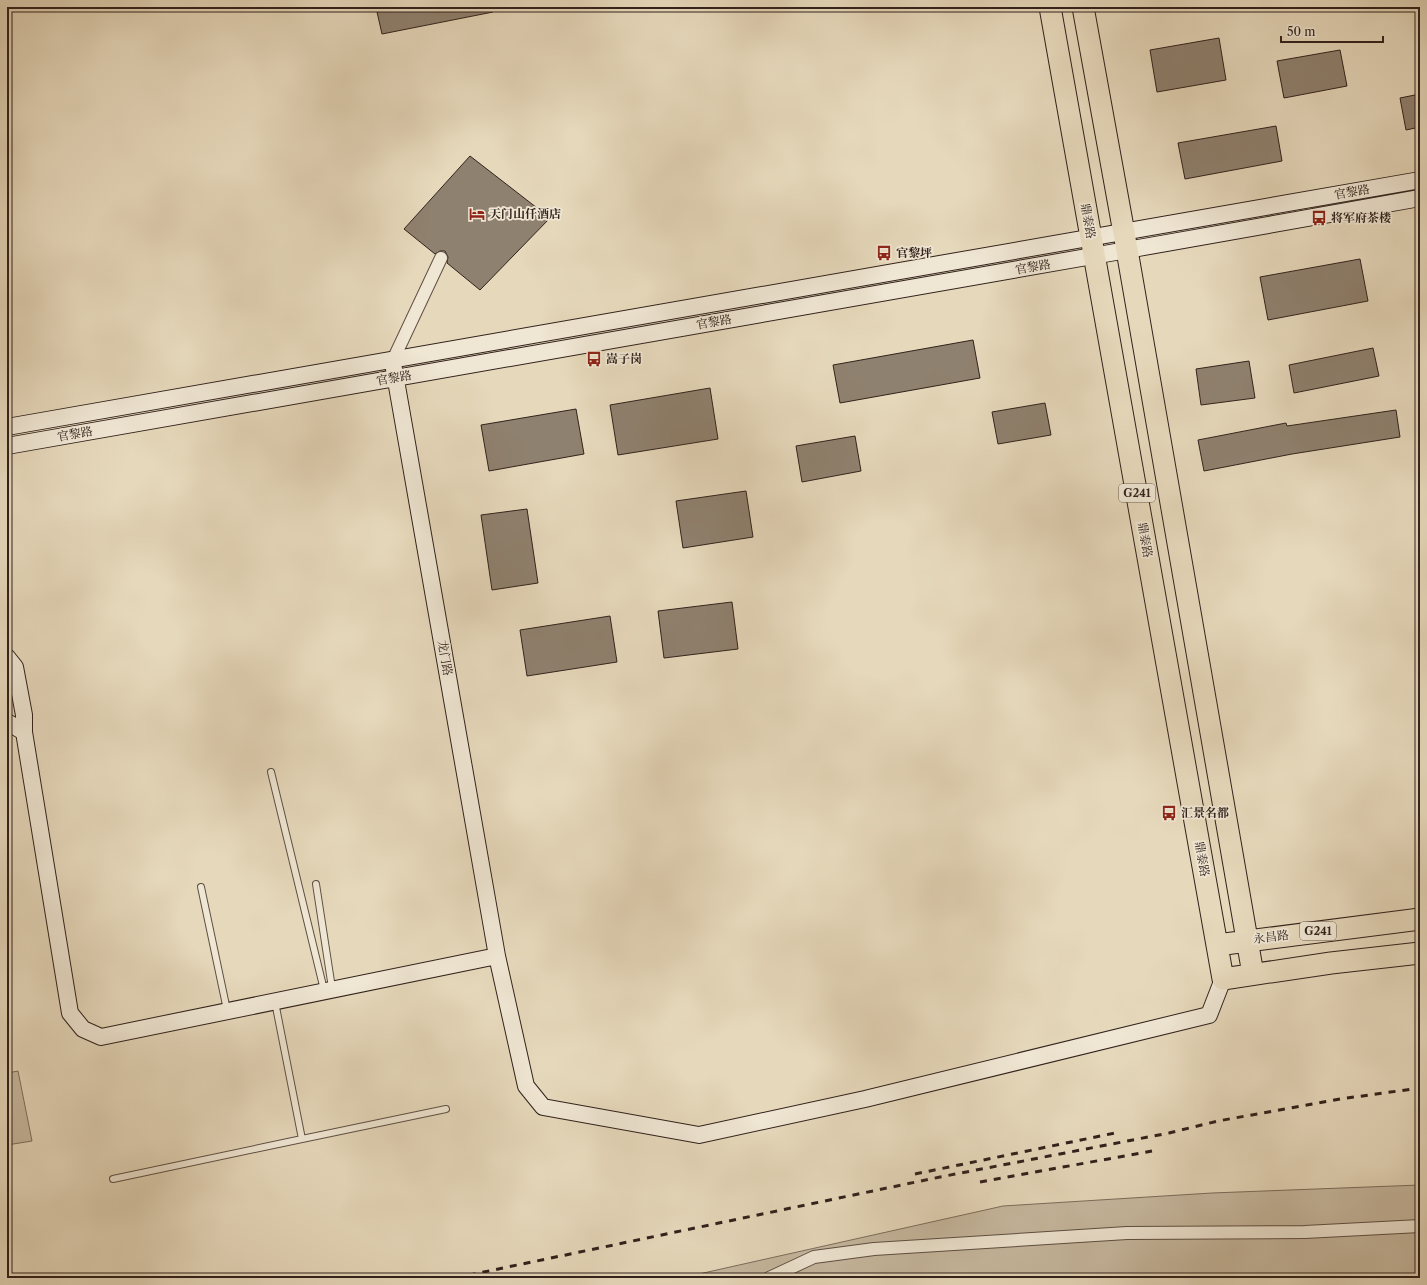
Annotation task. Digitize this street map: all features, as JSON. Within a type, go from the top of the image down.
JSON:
[{"type":"highway","name":"鼎泰路","points":[[1050,7],[1223,978]]},
{"type":"highway","name":"G241","points":[[1083,7],[1126,241],[1253,974]]},
{"type":"highway","name":"永昌路","points":[[1217,945],[1420,918]]},
{"type":"highway","points":[[1223,978],[1420,952]]},
{"type":"main road","name":"官黎路","points":[[7,446],[396,378],[1126,241],[1420,180]]},
{"type":"main road","name":"官黎路","points":[[1126,241],[1420,198]]},
{"type":"main road","name":"官黎路","points":[[7,427],[393,360],[1093,247]]},
{"type":"main road","name":"龙门路","points":[[393,360],[497,956],[526,1086],[543,1107],[699,1135],[866,1099],[1209,1015],[1223,978]]},
{"type":"main road","points":[[7,657],[15,667],[24,715],[24,732],[70,1013],[83,1029],[101,1037],[497,956]]},
{"type":"main road","points":[[7,722],[24,732]]},
{"type":"street","points":[[393,360],[441,258]]},
{"type":"street","points":[[769,1278],[814,1257],[874,1249],[1127,1233],[1305,1232],[1420,1226]]},
{"type":"lane","points":[[271,772],[328,991]]},
{"type":"lane","points":[[316,884],[328,991]]},
{"type":"lane","points":[[201,887],[227,1012]]},
{"type":"lane","points":[[275,1002],[302,1139]]},
{"type":"lane","points":[[113,1179],[446,1109]]},
{"type":"shaded area","points":[[18,1071],[32,1141],[7,1145],[7,1073]]},
{"type":"shaded area","points":[[1420,1185],[1420,1278],[681,1278],[1003,1206],[1212,1193]]},
{"type":"building","points":[[405,7],[493,7],[493,12],[382,34],[377,12]]},
{"type":"building","points":[[1219,38],[1226,80],[1157,92],[1150,50]]},
{"type":"building","points":[[1340,50],[1347,86],[1284,98],[1277,61]]},
{"type":"building","points":[[1420,94],[1420,127],[1406,130],[1400,98]]},
{"type":"building","points":[[1276,126],[1282,161],[1185,179],[1178,143]]},
{"type":"building","name":"天门山仟酒店","points":[[470,156],[550,218],[480,290],[447,263],[448,257],[445,251],[440,251],[435,254],[404,229]]},
{"type":"building","points":[[1360,259],[1368,301],[1268,320],[1260,277]]},
{"type":"building","points":[[973,340],[980,378],[840,403],[833,365]]},
{"type":"building","points":[[1373,348],[1379,376],[1294,393],[1289,365]]},
{"type":"building","points":[[1249,361],[1255,398],[1201,405],[1196,369]]},
{"type":"building","points":[[710,388],[718,439],[618,455],[610,405]]},
{"type":"building","points":[[1045,403],[1051,435],[998,444],[992,412]]},
{"type":"building","points":[[576,409],[584,454],[489,471],[481,425]]},
{"type":"building","points":[[1396,410],[1400,437],[1292,454],[1204,471],[1198,440],[1286,423],[1287,426]]},
{"type":"building","points":[[855,436],[861,471],[802,482],[796,446]]},
{"type":"building","points":[[746,491],[753,537],[683,548],[676,501]]},
{"type":"building","points":[[527,509],[538,583],[492,590],[481,515]]},
{"type":"building","points":[[732,602],[738,649],[664,658],[658,611]]},
{"type":"building","points":[[610,616],[617,662],[527,676],[520,630]]},
{"type":"railway","points":[[455,1278],[940,1177],[1169,1133],[1218,1121],[1340,1099],[1420,1088]]},
{"type":"railway","points":[[915,1174],[1115,1133]]},
{"type":"railway","points":[[980,1182],[1152,1151]]},
{"type":"place","name":"天门山仟酒店","points":[[477,214]]},
{"type":"place","name":"将军府茶楼","points":[[1319,218]]},
{"type":"place","name":"官黎坪","points":[[884,253]]},
{"type":"place","name":"嵩子岗","points":[[594,359]]},
{"type":"place","name":"汇景名都","points":[[1169,813]]}]
